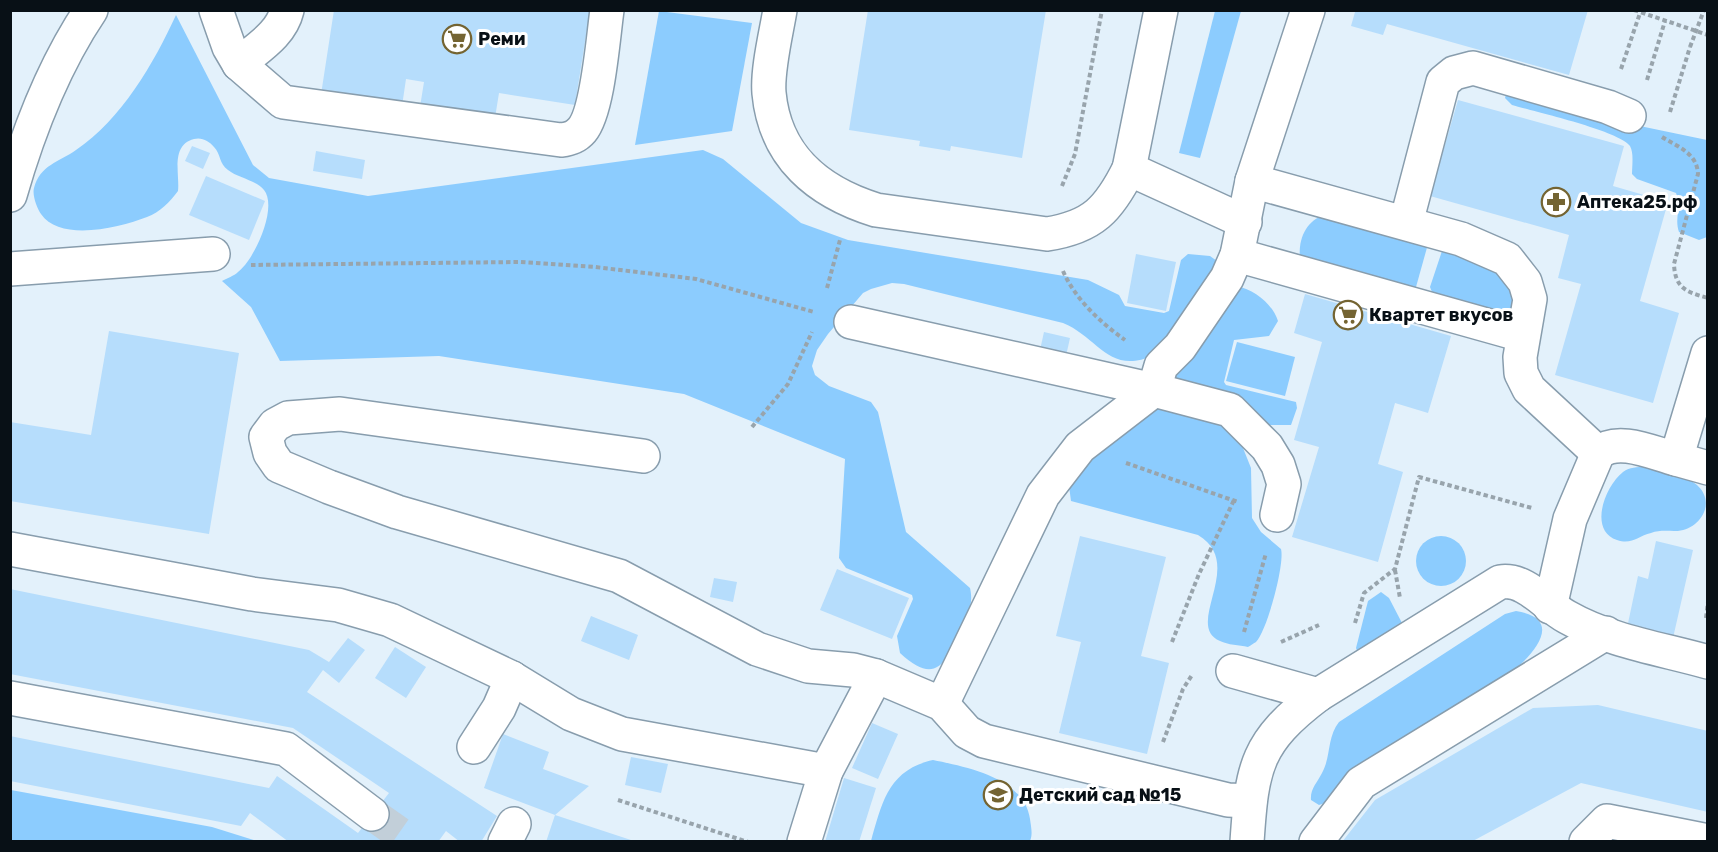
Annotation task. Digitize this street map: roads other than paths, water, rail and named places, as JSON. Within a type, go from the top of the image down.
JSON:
[{"type":"lane","points":[[10,195],[16,153],[74,36],[91,10]]},
{"type":"lane","points":[[216,10],[229,47],[239,64],[283,102],[547,138],[572,138],[584,129],[592,108],[607,10]]},
{"type":"lane","points":[[239,64],[276,33],[285,22],[287,10]]},
{"type":"lane","points":[[780,10],[769,91],[774,121],[788,150],[807,174],[824,188],[850,202],[876,210],[1047,234],[1072,231],[1101,213],[1117,194],[1130,169],[1161,10]]},
{"type":"lane","points":[[942,704],[1043,495],[1080,447],[1157,378],[1212,304],[1237,255],[1252,181],[1308,10]]},
{"type":"lane","points":[[1406,223],[1443,82],[1454,73],[1473,68],[1618,111]]},
{"type":"lane","points":[[1130,169],[1245,222]]},
{"type":"lane","points":[[1252,181],[1461,239],[1507,258],[1525,282],[1530,298],[1522,334],[1521,373],[1529,389],[1598,453]]},
{"type":"lane","points":[[10,269],[213,254]]},
{"type":"lane","points":[[1237,255],[1522,334]]},
{"type":"lane","points":[[851,322],[1157,378],[1230,410],[1251,429],[1278,465],[1284,484],[1277,515]]},
{"type":"lane","points":[[1676,459],[1707,353]]},
{"type":"lane","points":[[643,456],[340,414],[288,418],[274,425],[266,437],[270,453],[279,466],[398,512],[619,576],[758,649],[808,666],[853,670],[876,676],[942,704],[967,732],[984,741],[1148,782],[1228,800],[1250,801]]},
{"type":"lane","points":[[1550,607],[1570,519],[1598,453],[1606,445],[1624,445],[1707,468]]},
{"type":"lane","points":[[10,549],[252,594],[338,605],[390,620],[512,678],[571,714],[622,734],[826,771]]},
{"type":"lane","points":[[1247,842],[1255,770],[1261,753],[1274,733],[1292,714],[1329,688],[1500,582],[1518,582],[1568,618],[1606,633],[1707,662]]},
{"type":"lane","points":[[1316,842],[1361,783],[1606,633]]},
{"type":"lane","points":[[1233,671],[1329,688]]},
{"type":"lane","points":[[804,842],[826,771],[876,676]]},
{"type":"lane","points":[[474,747],[499,708],[512,678]]},
{"type":"lane","points":[[10,698],[286,748],[372,814]]},
{"type":"lane","points":[[1586,842],[1607,821],[1707,841]]},
{"type":"tunnel","points":[[372,814],[412,842]]},
{"type":"place","name":"Реми","points":[[457,39]]},
{"type":"place","name":"Аптека25.рф","points":[[1556,202]]},
{"type":"place","name":"Квартет вкусов","points":[[1348,315]]},
{"type":"place","name":"Детский сад №15","points":[[998,795]]}]
